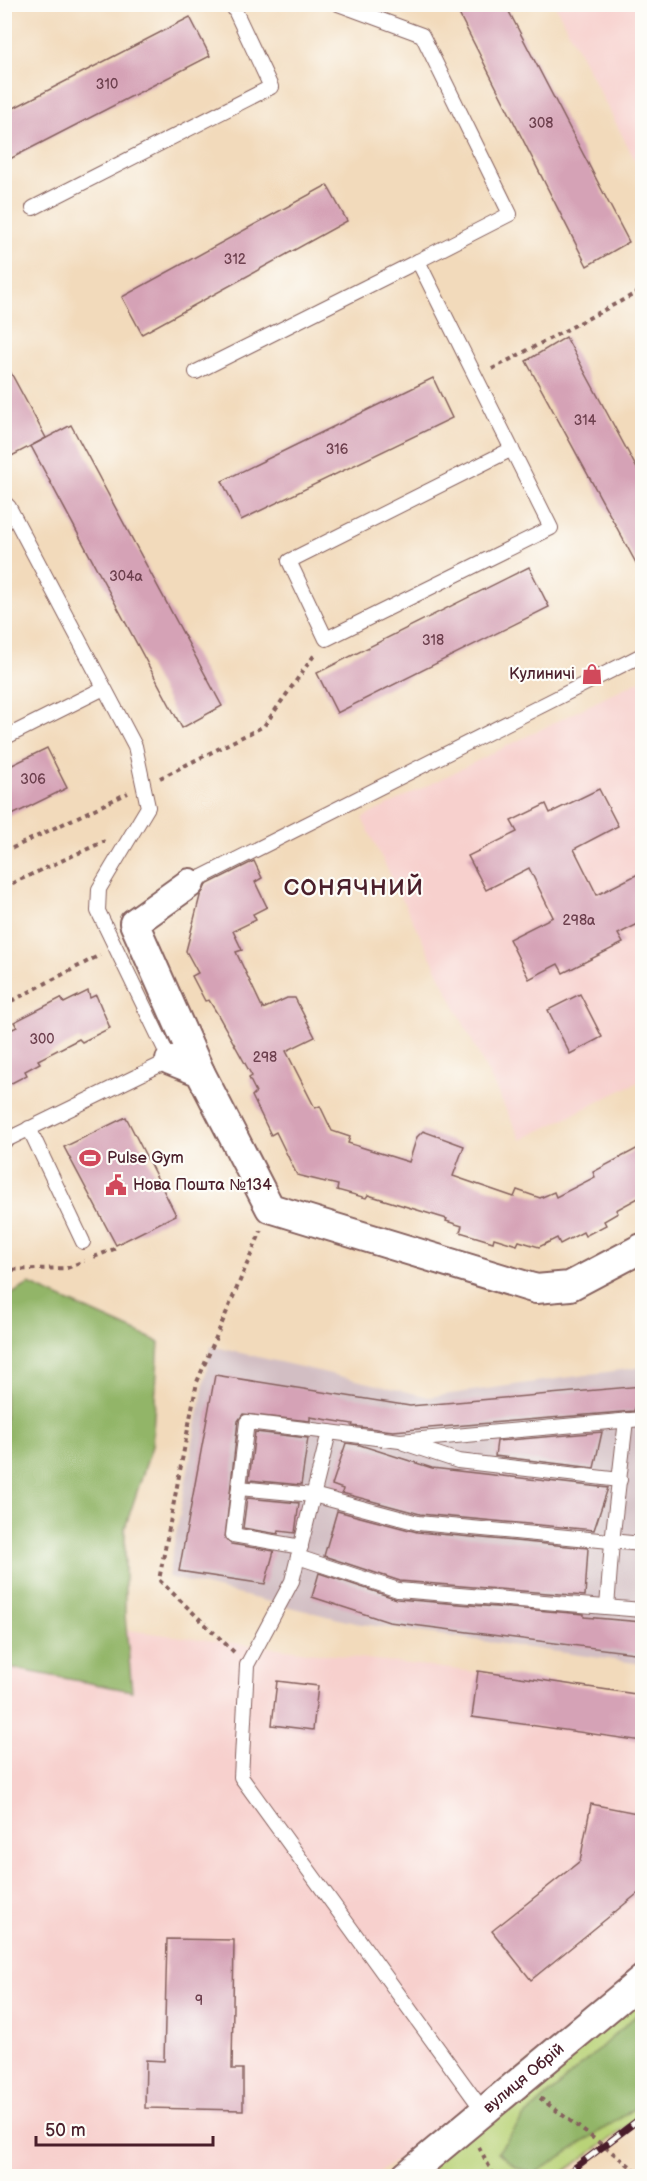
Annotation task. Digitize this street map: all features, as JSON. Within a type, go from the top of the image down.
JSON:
[{"type":"street","points":[[190,883],[134,923],[200,1072],[270,1208],[536,1289],[570,1286],[642,1248]]},
{"type":"street","points":[[170,1060],[200,1072]]},
{"type":"street","name":"вулиця Обрій","points":[[406,2176],[642,1980]]},
{"type":"lane","points":[[33,208],[271,87],[232,4]]},
{"type":"lane","points":[[196,372],[510,214],[422,35],[338,4]]},
{"type":"lane","points":[[418,261],[512,449],[551,528],[326,639],[289,561],[512,449]]},
{"type":"lane","points":[[4,502],[9,507],[135,746],[148,807],[99,889],[98,911],[170,1060],[4,1141]]},
{"type":"lane","points":[[190,883],[642,655]]},
{"type":"lane","points":[[4,738],[104,687]]},
{"type":"lane","points":[[29,1128],[83,1242]]},
{"type":"lane","points":[[400,1441],[642,1419]]},
{"type":"lane","points":[[607,1607],[626,1420]]},
{"type":"lane","points":[[620,1480],[458,1461],[400,1441],[247,1422],[233,1535],[299,1552],[398,1590],[642,1610]]},
{"type":"lane","points":[[329,1432],[292,1581],[247,1665],[241,1777],[484,2112]]},
{"type":"lane","points":[[239,1488],[313,1495],[418,1523],[642,1544]]},
{"type":"path","points":[[476,377],[642,290]]},
{"type":"path","points":[[4,852],[264,726],[326,639]]},
{"type":"path","points":[[4,887],[136,827]]},
{"type":"path","points":[[4,1005],[110,950]]},
{"type":"path","points":[[247,1665],[159,1580],[197,1382],[270,1208]]},
{"type":"path","points":[[4,1270],[67,1268],[119,1247]]},
{"type":"path","points":[[519,2083],[642,2175]]},
{"type":"shaded area","points":[[555,5],[642,5],[642,174]]},
{"type":"shaded area","points":[[642,679],[642,1080],[521,1140],[362,818]]},
{"type":"shaded area","points":[[211,1346],[429,1397],[642,1367],[642,1664],[355,1623],[168,1577]]},
{"type":"shaded area","points":[[5,1621],[68,1623],[642,1692],[642,1976],[375,2176],[5,2176]]},
{"type":"green space","points":[[29,1284],[159,1342],[152,1446],[125,1528],[125,1615],[132,1691],[5,1667],[5,1298]]},
{"type":"green space","points":[[642,1991],[642,2116],[558,2176],[414,2176]]},
{"type":"green space","points":[[642,2010],[642,2104],[534,2174],[518,2168],[498,2152],[523,2118]]},
{"type":"building","points":[[454,4],[505,4],[629,242],[587,266]]},
{"type":"building","points":[[190,17],[210,56],[4,162],[4,113]]},
{"type":"building","points":[[327,185],[347,221],[142,334],[122,297]]},
{"type":"building","points":[[566,337],[642,478],[642,574],[526,361]]},
{"type":"building","points":[[4,360],[46,438],[4,460]]},
{"type":"building","points":[[433,378],[452,418],[241,520],[222,481]]},
{"type":"building","points":[[71,425],[222,706],[182,728],[31,446]]},
{"type":"building","points":[[529,567],[549,607],[337,713],[317,673]]},
{"type":"building","points":[[47,748],[67,788],[4,819],[4,769]]},
{"type":"building","points":[[599,789],[618,826],[574,849],[597,895],[642,872],[642,922],[618,934],[623,943],[563,973],[558,964],[529,979],[509,939],[553,917],[529,868],[486,890],[468,856],[517,832],[511,821],[546,804],[550,813]]},
{"type":"building","points":[[254,861],[262,878],[255,882],[267,907],[253,914],[256,920],[233,931],[242,950],[236,952],[263,1009],[287,998],[295,998],[315,1037],[286,1051],[315,1108],[320,1106],[332,1131],[350,1137],[348,1143],[409,1162],[417,1137],[423,1131],[464,1146],[453,1176],[514,1197],[517,1190],[540,1198],[554,1192],[556,1197],[595,1177],[593,1172],[642,1146],[642,1196],[616,1210],[618,1213],[604,1221],[606,1225],[585,1236],[583,1232],[560,1244],[557,1238],[539,1247],[519,1241],[517,1245],[494,1238],[493,1242],[460,1232],[462,1226],[446,1221],[447,1219],[368,1195],[366,1198],[337,1190],[338,1185],[297,1175],[276,1132],[271,1135],[252,1096],[256,1092],[249,1078],[252,1076],[209,1000],[205,1001],[192,976],[198,973],[186,951],[200,896],[206,885]]},
{"type":"building","points":[[88,991],[90,998],[96,995],[110,1028],[82,1042],[79,1039],[38,1060],[40,1063],[25,1071],[27,1075],[4,1087],[4,1033],[17,1027],[14,1022],[61,998],[64,1003]]},
{"type":"building","points":[[580,994],[602,1037],[570,1054],[548,1010]]},
{"type":"building","points":[[126,1117],[176,1215],[116,1245],[64,1147]]},
{"type":"building","points":[[215,1375],[410,1406],[642,1386],[634,1411],[393,1431],[352,1426],[353,1424],[310,1417],[310,1421],[243,1414],[238,1421],[225,1538],[231,1544],[274,1551],[265,1584],[179,1571]]},
{"type":"building","points":[[255,1432],[308,1438],[301,1485],[249,1480]]},
{"type":"building","points":[[602,1432],[594,1468],[495,1456],[497,1441]]},
{"type":"building","points":[[346,1443],[360,1445],[432,1468],[608,1488],[594,1530],[420,1514],[342,1493],[343,1489],[332,1485]]},
{"type":"building","points":[[247,1498],[299,1503],[295,1533],[279,1531],[278,1534],[243,1528]]},
{"type":"building","points":[[337,1511],[417,1532],[588,1548],[585,1596],[400,1581],[324,1556]]},
{"type":"building","points":[[319,1573],[397,1599],[584,1614],[584,1617],[642,1622],[642,1654],[389,1622],[312,1597]]},
{"type":"building","points":[[478,1671],[642,1695],[642,1741],[472,1717]]},
{"type":"building","points":[[277,1681],[318,1686],[313,1730],[272,1725]]},
{"type":"building","points":[[591,1804],[642,1814],[642,1890],[531,1980],[492,1931],[580,1861]]},
{"type":"building","points":[[167,1939],[234,1940],[232,2069],[243,2069],[243,2110],[145,2108],[146,2060],[164,2061]]},
{"type":"railway","points":[[564,2176],[642,2117]]},
{"type":"place","name":"Кулиничі","points":[[592,674]]},
{"type":"place","name":"Pulse Gym","points":[[90,1158]]},
{"type":"place","name":"Нова Пошта №134","points":[[116,1185]]},
{"type":"district","name":"СОНЯЧНИЙ","points":[[354,888]]}]
